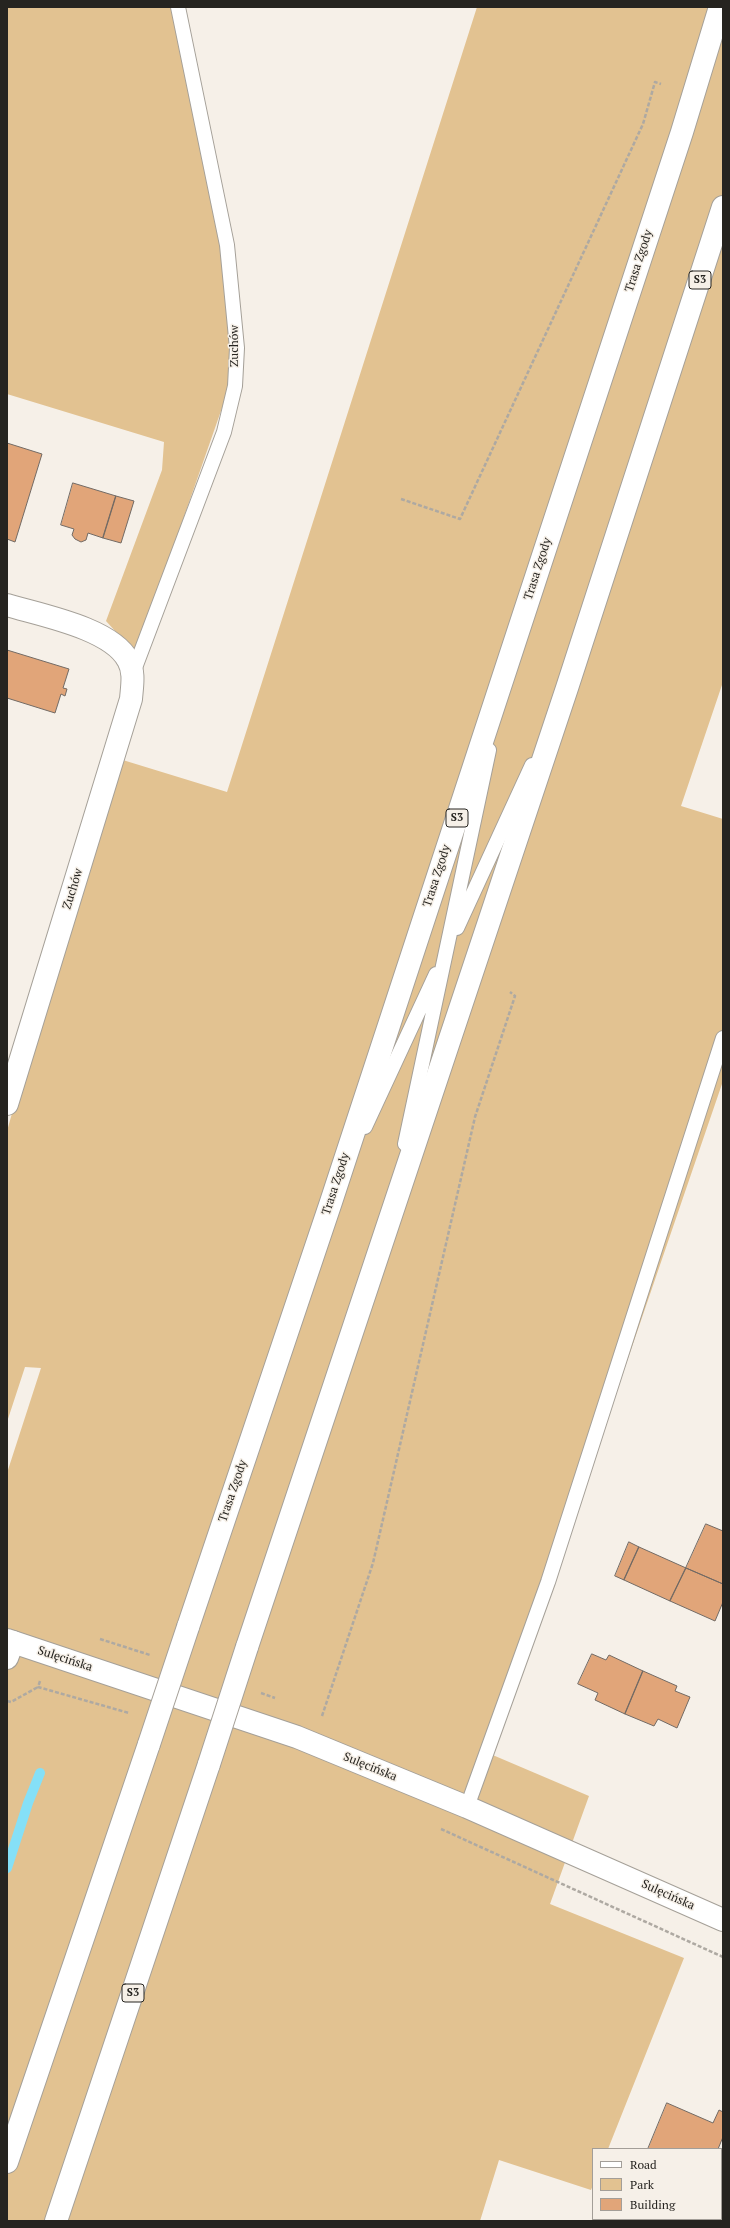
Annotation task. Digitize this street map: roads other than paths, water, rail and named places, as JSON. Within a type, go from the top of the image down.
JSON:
[{"type":"main road","name":"Trasa Zgody","points":[[7,2162],[331,1202],[682,132],[720,7]]},
{"type":"main road","name":"S3","points":[[56,2221],[567,688],[723,207]]},
{"type":"main road","name":"Zuchów","points":[[7,605],[100,635],[120,648],[128,660],[133,673],[131,699],[7,1104]]},
{"type":"main road","name":"Sulęcińska","points":[[9,1647],[46,1653],[297,1737],[467,1807],[723,1920]]},
{"type":"lane","name":"Zuchów","points":[[133,673],[224,432],[234,386],[237,356],[234,299],[227,245],[178,7]]},
{"type":"lane","points":[[389,1223],[507,665]]},
{"type":"lane","points":[[331,1202],[567,688]]},
{"type":"lane","points":[[467,1807],[548,1582],[723,1038]]},
{"type":"waterway","points":[[7,1868],[28,1803],[40,1773]]}]
